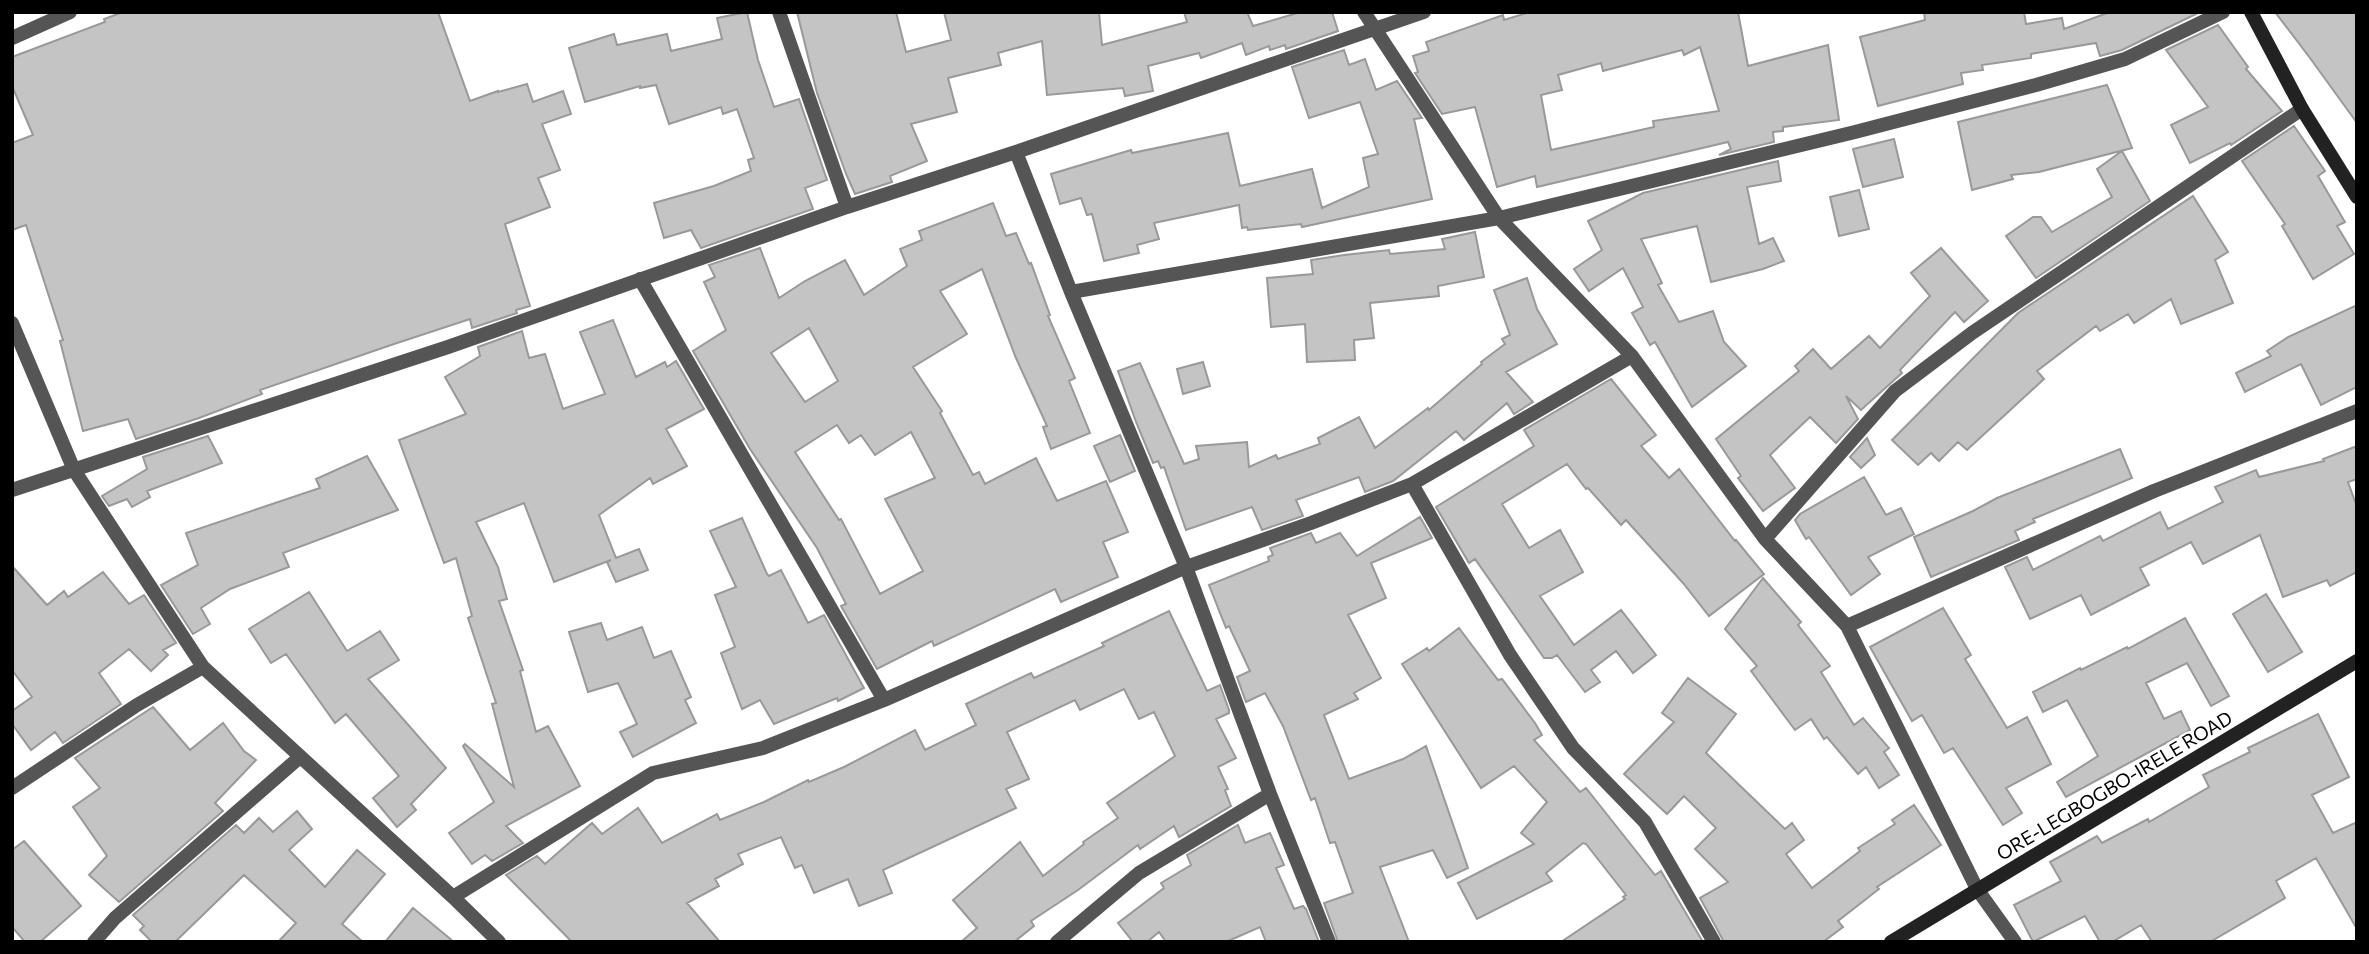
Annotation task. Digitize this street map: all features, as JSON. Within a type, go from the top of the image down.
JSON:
[{"type":"main road","points":[[2250,12],[2302,109],[2357,197]]},
{"type":"main road","name":"ORE-LEGBOGBO-IRELE ROAD","points":[[1891,942],[2357,661]]},
{"type":"street","points":[[12,38],[70,12]]},
{"type":"street","points":[[779,12],[847,207]]},
{"type":"street","points":[[1364,12],[1499,218],[1632,356],[1766,539],[1847,626],[1977,889],[2015,942]]},
{"type":"street","points":[[12,490],[435,351],[847,207],[1424,12]]},
{"type":"street","points":[[1071,292],[1499,218],[1855,132],[2125,59],[2223,12]]},
{"type":"street","points":[[1766,539],[1895,391],[1972,333],[2302,109]]},
{"type":"street","points":[[1016,152],[1071,292],[1186,567],[1270,794],[1329,942]]},
{"type":"street","points":[[640,279],[884,700]]},
{"type":"street","points":[[12,323],[74,470],[203,667],[499,942]]},
{"type":"street","points":[[453,897],[653,773],[763,748],[884,700],[1186,567],[1412,484],[1632,356]]},
{"type":"street","points":[[1847,626],[2154,491],[2357,411]]},
{"type":"street","points":[[1412,484],[1510,655],[1573,748],[1645,822],[1714,942]]},
{"type":"street","points":[[12,788],[137,705],[203,667]]},
{"type":"street","points":[[94,942],[116,918],[300,757]]},
{"type":"street","points":[[1057,942],[1139,873],[1270,794]]},
{"type":"building","points":[[123,12],[438,12],[470,101],[527,84],[533,102],[563,91],[571,114],[542,124],[560,170],[538,178],[550,207],[505,224],[530,306],[472,328],[470,319],[394,344],[260,390],[262,394],[136,439],[128,419],[83,431],[60,341],[63,340],[26,225],[12,230],[12,143],[33,135],[12,86],[12,57],[105,22],[104,19]]},
{"type":"building","points":[[747,12],[758,60],[774,107],[799,99],[827,180],[805,188],[813,209],[701,248],[691,230],[664,238],[654,203],[714,186],[751,171],[748,160],[754,158],[737,109],[723,114],[721,107],[669,124],[656,85],[640,86],[585,102],[569,48],[614,34],[617,45],[667,34],[671,51],[722,39],[717,18]]},
{"type":"building","points":[[797,12],[896,12],[906,52],[951,40],[944,12],[1099,12],[1102,45],[1187,22],[1184,12],[1247,12],[1253,26],[1301,12],[1332,12],[1338,31],[1286,49],[1285,45],[1270,50],[1269,46],[1246,55],[1242,43],[1201,58],[1199,53],[1148,66],[1153,91],[1125,96],[1123,88],[1047,95],[1042,41],[998,53],[1001,65],[948,78],[957,112],[911,124],[927,161],[890,176],[892,182],[855,194],[817,93]]},
{"type":"building","points":[[1530,12],[1738,12],[1748,66],[1828,45],[1839,120],[1783,127],[1783,131],[1773,132],[1774,142],[1719,155],[1731,149],[1728,142],[1537,187],[1535,176],[1497,187],[1475,107],[1442,114],[1415,73],[1418,72],[1413,56],[1429,51],[1426,42],[1503,15],[1504,20]],"holes":[[[1700,47],[1719,111],[1653,121],[1654,127],[1551,150],[1541,95],[1562,90],[1558,75],[1601,63],[1603,71],[1682,50],[1684,55]]]},
{"type":"building","points":[[1924,12],[2024,12],[2026,24],[2062,18],[2064,29],[2110,12],[2200,12],[2122,50],[2100,56],[2096,43],[2031,54],[2031,58],[1982,65],[1983,70],[1961,73],[1963,84],[1878,106],[1860,37],[1925,20]]},
{"type":"building","points":[[2275,12],[2357,12],[2357,123],[2310,58]]},
{"type":"building","points":[[2218,25],[2248,67],[2246,69],[2282,111],[2231,145],[2230,143],[2190,163],[2171,125],[2208,107],[2166,50]]},
{"type":"building","points":[[1344,50],[1349,65],[1365,59],[1376,90],[1397,81],[1422,118],[1414,119],[1432,199],[1302,227],[1301,224],[1248,230],[1247,227],[1242,228],[1239,205],[1154,223],[1159,239],[1137,245],[1139,253],[1104,261],[1092,214],[1087,215],[1081,198],[1060,204],[1051,174],[1131,150],[1132,153],[1228,133],[1240,186],[1312,169],[1322,208],[1369,187],[1363,158],[1378,154],[1360,102],[1309,118],[1292,67]]},
{"type":"building","points":[[2107,85],[2132,148],[2039,172],[2011,175],[2013,179],[1972,190],[1958,122]]},
{"type":"building","points":[[2294,126],[2325,171],[2318,176],[2345,222],[2337,226],[2354,254],[2313,279],[2282,226],[2285,224],[2242,161]]},
{"type":"building","points":[[1894,139],[1903,177],[1863,187],[1853,149]]},
{"type":"building","points":[[2122,151],[2150,201],[2036,278],[2006,236],[2033,217],[2041,217],[2052,232],[2112,197],[2097,169]]},
{"type":"building","points":[[1778,161],[1781,181],[1747,187],[1759,244],[1773,238],[1784,261],[1711,282],[1697,226],[1641,239],[1662,283],[1658,285],[1679,322],[1713,311],[1724,342],[1746,366],[1692,407],[1655,342],[1650,345],[1632,313],[1643,307],[1623,268],[1589,291],[1574,269],[1602,250],[1588,221],[1643,193]]},
{"type":"building","points":[[1859,190],[1869,229],[1839,236],[1830,197]]},
{"type":"building","points":[[2193,196],[2228,252],[2215,260],[2233,303],[2181,324],[2171,299],[2134,323],[2128,314],[2100,331],[2096,326],[2037,371],[2044,379],[1967,450],[1958,442],[1939,461],[1931,453],[1918,465],[1892,440],[2018,313]]},
{"type":"building","points":[[993,203],[1006,236],[1016,233],[1029,264],[1031,263],[1050,315],[1048,316],[1075,378],[1069,381],[1090,433],[1051,449],[1043,427],[1047,426],[1016,358],[982,269],[940,291],[967,334],[913,367],[942,411],[940,413],[973,475],[979,472],[985,484],[1036,458],[1057,501],[1106,481],[1128,532],[1103,542],[1118,577],[1061,602],[1055,589],[934,646],[932,641],[877,669],[841,606],[846,604],[817,548],[750,449],[693,351],[726,330],[704,282],[715,277],[709,265],[760,248],[779,298],[845,260],[864,295],[907,266],[900,249],[922,240],[919,231]],"holes":[[[809,328],[838,381],[805,402],[771,353]],[[837,425],[849,443],[861,435],[875,455],[911,432],[935,478],[885,499],[923,571],[880,594],[841,519],[839,520],[795,452]]]},
{"type":"building","points":[[1475,232],[1484,277],[1438,286],[1439,296],[1370,303],[1374,338],[1354,340],[1355,360],[1307,362],[1305,324],[1271,327],[1267,278],[1313,274],[1311,260],[1389,250],[1390,254],[1445,249],[1442,239]]},
{"type":"building","points":[[1941,248],[1988,301],[1964,322],[1955,312],[1900,370],[1902,373],[1861,410],[1846,396],[1858,419],[1836,443],[1810,417],[1770,455],[1795,488],[1763,511],[1738,478],[1741,476],[1716,439],[1799,371],[1795,366],[1813,349],[1831,369],[1869,336],[1880,348],[1930,296],[1911,273]]},
{"type":"building","points":[[1527,278],[1537,309],[1557,344],[1506,372],[1533,402],[1514,414],[1507,403],[1464,440],[1456,431],[1393,481],[1365,492],[1359,477],[1296,500],[1303,516],[1262,530],[1252,507],[1186,530],[1164,467],[1161,468],[1158,461],[1153,463],[1118,371],[1140,363],[1184,464],[1199,459],[1196,446],[1247,442],[1249,467],[1276,455],[1278,459],[1320,444],[1318,438],[1359,417],[1375,448],[1428,408],[1429,410],[1482,364],[1481,362],[1505,344],[1502,339],[1510,335],[1494,290]]},
{"type":"building","points":[[2357,305],[2357,387],[2321,405],[2301,364],[2245,392],[2236,373],[2271,356],[2267,351],[2288,337]]},
{"type":"building","points":[[613,320],[636,377],[665,362],[667,367],[676,361],[704,409],[666,429],[687,466],[653,484],[650,478],[599,515],[616,558],[639,549],[648,570],[616,582],[607,562],[611,560],[554,582],[524,503],[476,522],[498,567],[507,599],[499,601],[523,670],[520,671],[536,732],[548,726],[580,786],[506,826],[523,843],[492,861],[485,855],[472,864],[449,833],[494,802],[463,746],[465,744],[514,787],[492,704],[496,703],[468,618],[472,616],[456,558],[444,563],[399,440],[466,414],[445,377],[480,356],[478,347],[522,331],[529,358],[545,354],[563,409],[605,394],[580,332]]},
{"type":"building","points":[[1203,362],[1210,386],[1183,394],[1177,369]]},
{"type":"building","points":[[1611,379],[1656,435],[1641,446],[1669,478],[1679,469],[1764,574],[1709,616],[1626,520],[1621,525],[1588,488],[1586,489],[1567,464],[1502,504],[1529,548],[1560,530],[1583,572],[1540,596],[1574,645],[1621,610],[1656,655],[1633,673],[1616,651],[1591,670],[1600,682],[1585,692],[1557,655],[1544,658],[1475,559],[1469,563],[1436,507],[1534,446],[1524,430]]},
{"type":"building","points":[[1120,435],[1135,471],[1110,482],[1094,446]]},
{"type":"building","points":[[208,436],[222,463],[147,491],[150,497],[132,507],[127,499],[109,506],[102,496],[147,469],[143,457]]},
{"type":"building","points":[[1867,438],[1875,455],[1861,468],[1850,457]]},
{"type":"building","points":[[2357,446],[2357,479],[2348,482],[2357,507],[2357,572],[2330,586],[2327,580],[2283,597],[2260,535],[2203,564],[2191,542],[2140,568],[2149,585],[2091,615],[2081,595],[2030,619],[2005,567],[2027,557],[2033,570],[2100,536],[2103,541],[2160,512],[2168,529],[2223,502],[2215,487],[2256,470],[2259,477],[2324,461],[2323,459]]},
{"type":"building","points":[[2120,449],[2132,478],[2033,519],[2035,522],[2015,531],[2019,540],[1931,577],[1914,537],[1997,498]]},
{"type":"building","points":[[367,456],[398,510],[283,553],[289,567],[230,589],[201,608],[210,624],[193,634],[161,585],[198,565],[186,533],[320,488],[316,479]]},
{"type":"building","points":[[1864,477],[1886,515],[1901,508],[1914,534],[1868,557],[1880,574],[1851,595],[1809,537],[1806,539],[1795,520],[1800,514]]},
{"type":"building","points":[[1420,517],[1432,538],[1371,563],[1386,598],[1348,615],[1381,678],[1354,693],[1358,699],[1324,715],[1349,779],[1403,759],[1426,746],[1468,868],[1447,878],[1433,850],[1380,867],[1409,942],[1338,942],[1324,903],[1353,893],[1335,842],[1330,843],[1315,798],[1311,800],[1283,726],[1265,693],[1246,702],[1237,677],[1250,671],[1229,626],[1226,628],[1209,585],[1269,561],[1268,557],[1273,555],[1270,548],[1311,533],[1316,543],[1340,533],[1357,556]]},
{"type":"building","points":[[742,518],[767,574],[769,576],[781,570],[808,623],[824,615],[864,688],[838,701],[837,698],[774,724],[760,700],[742,709],[721,653],[735,647],[715,595],[736,587],[710,531]]},
{"type":"building","points":[[12,566],[47,605],[64,591],[68,597],[103,572],[129,604],[144,595],[176,643],[163,650],[168,655],[151,671],[129,649],[99,673],[121,704],[63,743],[55,732],[31,750],[12,724],[12,711],[32,697],[12,670]]},
{"type":"building","points":[[1763,578],[1801,622],[1798,625],[1830,666],[1821,672],[1854,725],[1863,718],[1889,748],[1884,752],[1899,775],[1879,788],[1866,767],[1858,774],[1827,737],[1824,739],[1811,719],[1795,730],[1751,671],[1757,666],[1725,629]]},
{"type":"building","points":[[309,592],[347,651],[380,631],[399,660],[368,679],[446,768],[411,804],[416,810],[397,827],[373,798],[399,776],[346,714],[335,723],[286,654],[271,663],[249,629]]},
{"type":"building","points":[[2266,594],[2302,652],[2268,672],[2233,614]]},
{"type":"building","points":[[1943,608],[1971,655],[1965,659],[2007,728],[2027,717],[2051,764],[2006,788],[2022,813],[2003,825],[1953,748],[1944,753],[1922,715],[1912,721],[1870,647]]},
{"type":"building","points":[[1169,611],[1207,691],[1220,685],[1229,710],[1229,713],[1216,719],[1236,758],[1218,767],[1228,789],[1225,790],[1231,806],[1179,837],[1174,826],[1140,849],[1138,845],[1031,921],[1034,926],[1014,942],[961,942],[977,928],[953,900],[1020,842],[1043,876],[1084,844],[1083,842],[1118,818],[1107,803],[1175,756],[1154,712],[1139,719],[1124,689],[1080,710],[1075,700],[1007,732],[1029,779],[1006,789],[1016,808],[883,870],[892,893],[859,906],[848,879],[814,893],[802,865],[795,868],[781,837],[738,854],[743,864],[715,879],[719,886],[687,903],[720,942],[572,942],[506,875],[537,856],[545,864],[592,823],[602,834],[638,808],[662,843],[717,814],[720,820],[808,780],[809,782],[844,767],[915,730],[925,750],[976,725],[966,704],[1031,673],[1034,678],[1104,646],[1102,643]]},
{"type":"building","points":[[2185,618],[2229,696],[2211,706],[2187,663],[2146,683],[2164,719],[2181,711],[2190,730],[2066,797],[2057,782],[2098,756],[2067,700],[2043,712],[2033,692],[2080,668],[2081,670],[2127,647],[2128,649]]},
{"type":"building","points":[[601,623],[607,640],[642,627],[654,658],[671,651],[691,697],[685,700],[696,723],[633,757],[620,732],[637,724],[618,683],[588,692],[569,632]]},
{"type":"building","points":[[1459,628],[1535,723],[1542,735],[1534,740],[1580,792],[1586,788],[1655,875],[1661,871],[1703,942],[1561,942],[1625,899],[1623,897],[1626,895],[1583,843],[1546,873],[1552,881],[1477,919],[1458,883],[1534,844],[1521,833],[1547,802],[1514,766],[1481,788],[1402,664],[1427,648],[1429,651]]},
{"type":"building","points":[[1688,678],[1736,714],[1706,753],[1785,829],[1792,823],[1804,840],[1786,854],[1812,888],[1860,851],[1858,848],[1895,824],[1892,820],[1914,805],[1941,845],[1877,887],[1879,889],[1838,921],[1843,927],[1823,942],[1724,942],[1700,898],[1728,882],[1695,849],[1716,828],[1684,796],[1667,814],[1624,774],[1674,722],[1662,713]]},
{"type":"building","points":[[153,707],[190,750],[223,723],[244,751],[256,760],[215,803],[223,811],[119,902],[89,875],[107,856],[73,807],[100,788],[75,758]]},
{"type":"building","points":[[2318,714],[2349,777],[2312,795],[2333,833],[2357,822],[2357,929],[2316,858],[2276,881],[2285,898],[2210,942],[2152,942],[2141,925],[2112,942],[2100,942],[2085,916],[2033,942],[2014,905],[2061,881],[2050,862],[2097,836],[2102,843],[2148,819],[2149,822],[2209,787],[2203,775],[2250,752],[2248,748]]},
{"type":"building","points":[[297,811],[312,829],[289,850],[325,887],[357,850],[385,874],[342,924],[363,942],[278,942],[296,923],[244,875],[175,942],[152,942],[140,930],[144,926],[133,915],[236,825],[244,833],[259,818],[273,832]]},
{"type":"building","points":[[1238,825],[1245,843],[1270,833],[1284,865],[1276,868],[1294,909],[1303,906],[1306,909],[1319,942],[1266,942],[1260,927],[1226,942],[1166,942],[1159,932],[1147,942],[1133,942],[1118,923],[1164,888],[1161,883],[1191,865],[1187,855]]},
{"type":"building","points":[[24,841],[81,906],[40,942],[25,942],[12,927],[12,850]]},
{"type":"building","points":[[413,908],[454,942],[385,942]]}]
